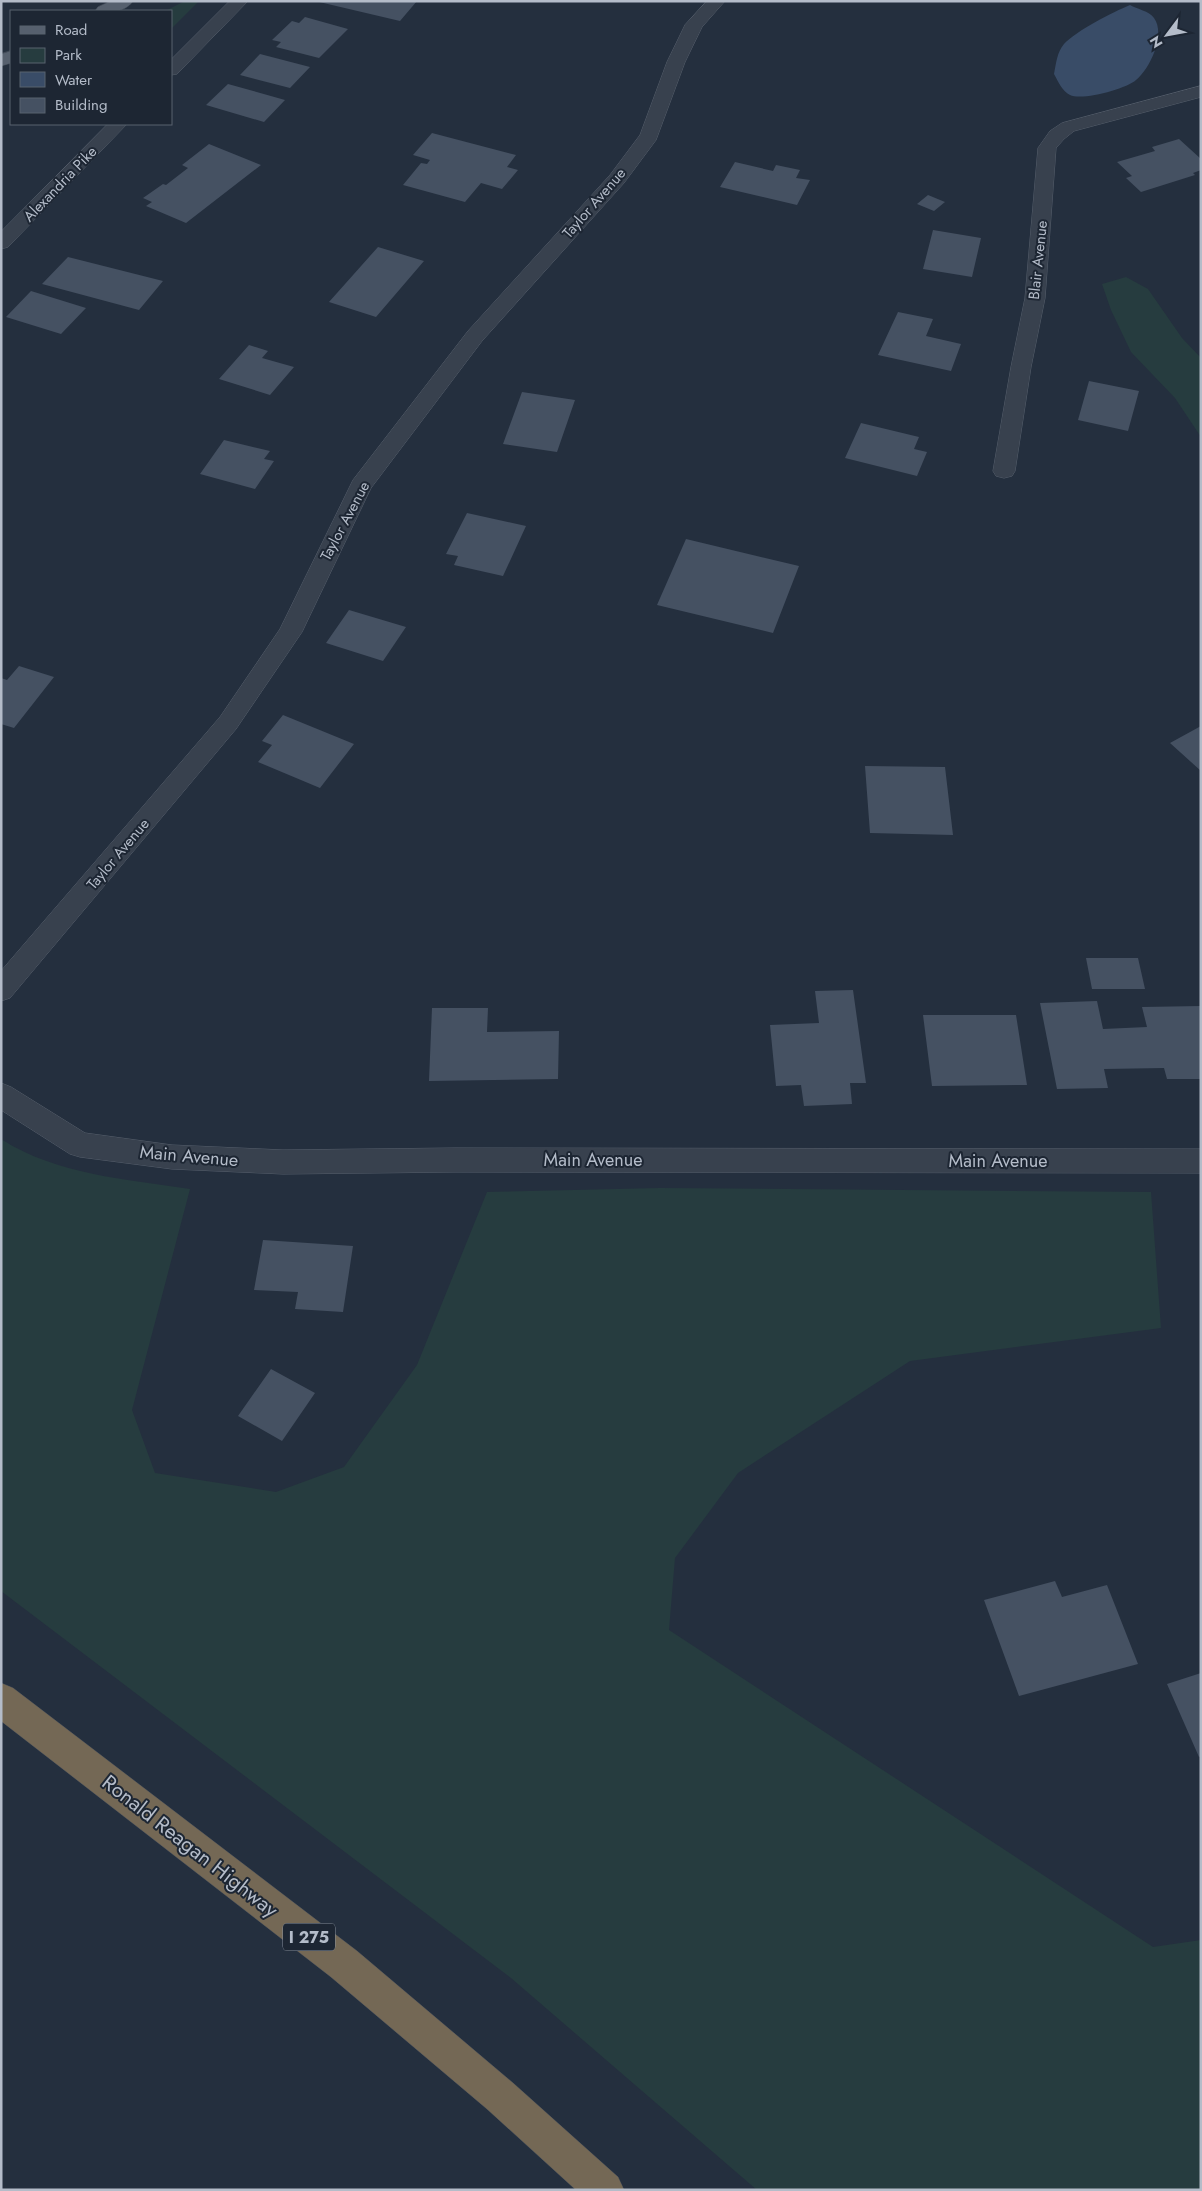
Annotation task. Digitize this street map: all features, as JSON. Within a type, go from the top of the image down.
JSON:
[{"type":"highway","name":"Ronald Reagan Highway","points":[[1,1700],[344,1964],[500,2096],[605,2190]]},
{"type":"main road","points":[[106,10],[124,1]]},
{"type":"street","points":[[172,69],[240,1]]},
{"type":"street","name":"Taylor Avenue","points":[[1,990],[35,953],[228,724],[290,632],[361,485],[475,336],[616,179],[649,136],[676,62],[694,25],[717,1]]},
{"type":"street","name":"Blair Avenue","points":[[1004,471],[1020,367],[1035,298],[1047,148],[1057,135],[1068,127],[1201,91]]},
{"type":"street","name":"Alexandria Pike","points":[[1,243],[117,125]]},
{"type":"street","name":"Main Avenue","points":[[1,1094],[80,1145],[172,1157],[283,1162],[455,1160],[1201,1161]]},
{"type":"green space","points":[[185,1],[199,1],[172,28],[172,10],[167,10]]},
{"type":"green space","points":[[1126,277],[1148,289],[1182,338],[1201,358],[1201,437],[1175,398],[1131,352],[1111,310],[1102,284]]},
{"type":"green space","points":[[1,1139],[45,1161],[69,1168],[92,1174],[190,1189],[132,1410],[155,1473],[276,1492],[344,1467],[417,1365],[487,1192],[660,1188],[1151,1192],[1161,1328],[910,1361],[738,1473],[675,1558],[669,1630],[1153,1947],[1201,1940],[1201,2190],[757,2190],[511,1978],[1,1591]]},
{"type":"water","points":[[1130,5],[1149,14],[1154,18],[1157,25],[1158,33],[1155,51],[1141,75],[1123,87],[1094,95],[1076,96],[1067,93],[1060,86],[1054,74],[1057,58],[1064,44],[1086,28]]},
{"type":"building","points":[[315,1],[417,1],[400,21]]},
{"type":"building","points":[[305,17],[348,29],[319,58],[276,47],[281,42],[272,40],[292,21],[299,23]]},
{"type":"building","points":[[260,54],[310,67],[290,88],[240,75]]},
{"type":"building","points":[[228,84],[285,100],[264,122],[206,105]]},
{"type":"building","points":[[432,133],[516,155],[507,167],[518,170],[502,189],[481,183],[465,202],[403,185],[421,163],[427,164],[430,160],[413,155]]},
{"type":"building","points":[[1179,139],[1201,159],[1201,170],[1193,173],[1195,175],[1141,192],[1126,178],[1132,176],[1117,162],[1155,151],[1152,147]]},
{"type":"building","points":[[209,144],[261,165],[186,223],[146,206],[152,202],[143,198],[163,184],[166,185],[188,168],[182,165]]},
{"type":"building","points":[[735,162],[773,171],[776,165],[800,170],[796,178],[810,180],[797,205],[720,187]]},
{"type":"building","points":[[928,195],[945,202],[934,211],[917,204]]},
{"type":"building","points":[[933,230],[981,238],[972,277],[923,269]]},
{"type":"building","points":[[378,247],[424,261],[376,317],[329,302]]},
{"type":"building","points":[[68,257],[163,281],[139,310],[42,284]]},
{"type":"building","points":[[31,291],[86,308],[61,334],[6,317]]},
{"type":"building","points":[[898,312],[933,319],[926,336],[961,344],[951,371],[878,355]]},
{"type":"building","points":[[249,345],[268,351],[262,358],[294,367],[270,395],[219,379]]},
{"type":"building","points":[[1089,381],[1139,391],[1128,431],[1078,420]]},
{"type":"building","points":[[522,392],[575,400],[557,452],[503,444]]},
{"type":"building","points":[[861,423],[919,437],[914,449],[927,452],[917,476],[845,458]]},
{"type":"building","points":[[224,440],[270,451],[264,459],[274,461],[255,489],[200,474]]},
{"type":"building","points":[[467,513],[526,526],[503,576],[454,565],[458,556],[446,554]]},
{"type":"building","points":[[686,539],[799,566],[773,633],[657,605]]},
{"type":"building","points":[[349,610],[406,627],[383,661],[326,643]]},
{"type":"building","points":[[19,666],[54,677],[14,728],[1,724],[1,678],[7,680]]},
{"type":"building","points":[[283,715],[354,744],[320,788],[258,762],[272,745],[262,741]]},
{"type":"building","points":[[1201,726],[1201,771],[1170,743]]},
{"type":"building","points":[[865,766],[945,767],[953,835],[870,833]]},
{"type":"building","points":[[1086,958],[1138,958],[1145,989],[1092,989]]},
{"type":"building","points":[[853,990],[866,1083],[850,1083],[852,1104],[804,1106],[801,1085],[776,1086],[770,1025],[819,1023],[815,991]]},
{"type":"building","points":[[1097,1001],[1103,1029],[1147,1027],[1142,1007],[1201,1006],[1201,1079],[1167,1079],[1164,1068],[1104,1069],[1108,1088],[1057,1089],[1040,1003]]},
{"type":"building","points":[[432,1008],[488,1008],[487,1032],[559,1031],[558,1079],[429,1081]]},
{"type":"building","points":[[923,1015],[1016,1015],[1027,1085],[932,1086]]},
{"type":"building","points":[[263,1240],[353,1246],[343,1312],[295,1309],[298,1292],[254,1290]]},
{"type":"building","points":[[271,1369],[315,1393],[282,1441],[238,1416]]},
{"type":"building","points":[[1055,1581],[1062,1597],[1107,1585],[1138,1664],[1019,1696],[984,1600]]},
{"type":"building","points":[[1201,1673],[1201,1756],[1199,1757],[1167,1684]]}]
